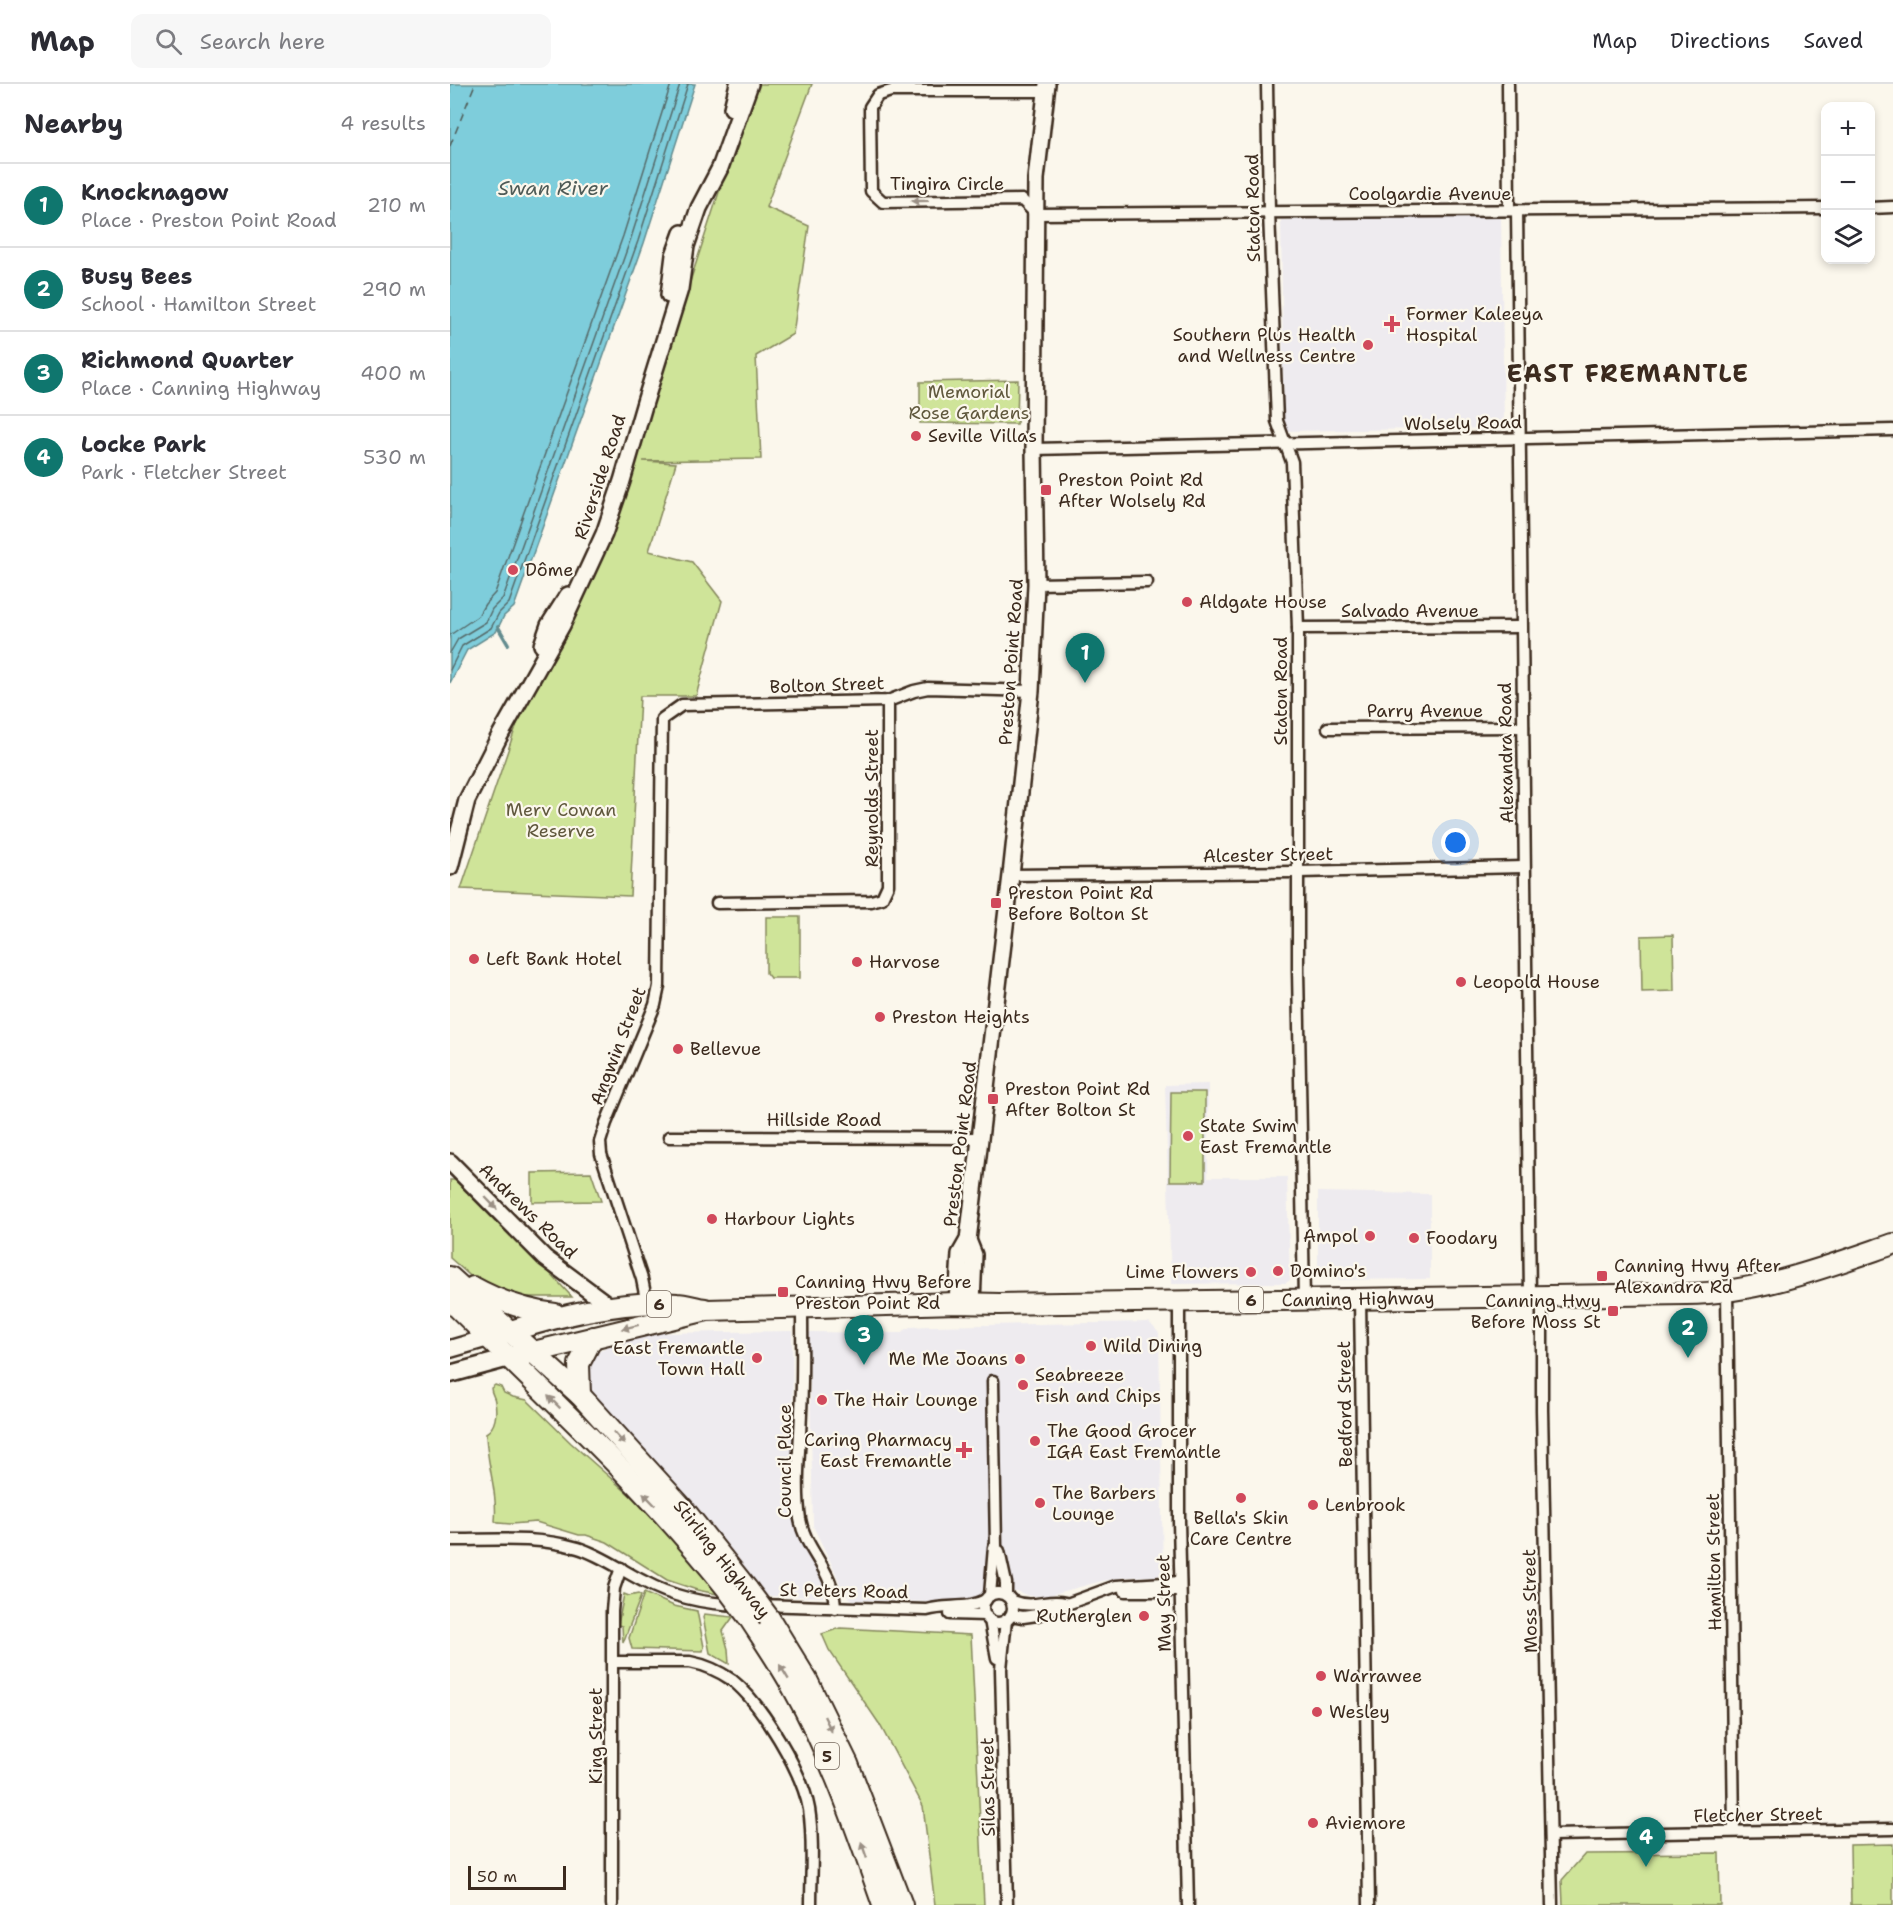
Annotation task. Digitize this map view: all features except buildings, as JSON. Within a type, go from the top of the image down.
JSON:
[{"type":"highway","name":"Canning Highway","points":[[509,1358],[707,1310],[964,1303],[1304,1300],[1727,1292],[1752,1288],[1798,1275],[1893,1244]]},
{"type":"highway","points":[[451,1278],[470,1285],[495,1299],[521,1308],[562,1316]]},
{"type":"highway","name":"Stirling Highway","points":[[451,1278],[580,1395],[682,1507],[769,1618],[807,1680],[848,1764],[902,1905]]},
{"type":"highway","name":"Stirling Highway","points":[[450,1300],[668,1518],[749,1618],[794,1689],[822,1744],[848,1806],[883,1905]]},
{"type":"highway","name":"Canning Highway","points":[[488,1338],[562,1316],[611,1307],[678,1304],[707,1310]]},
{"type":"highway","points":[[580,1395],[579,1364],[592,1338]]},
{"type":"main road","name":"Canning Highway","points":[[450,1349],[488,1338]]},
{"type":"main road","name":"Canning Highway","points":[[450,1374],[509,1358]]},
{"type":"street","name":"Riverside Road","points":[[450,824],[459,797],[539,651],[549,625],[576,583],[599,527],[624,455],[645,372],[669,295],[674,255],[686,220],[716,160],[738,84]]},
{"type":"street","name":"Riverside Road","points":[[450,867],[467,800],[562,624],[604,534],[680,289],[686,246],[699,208],[720,168],[750,84]]},
{"type":"street","name":"Staton Road","points":[[1267,84],[1277,421],[1292,462],[1298,628],[1298,872],[1304,1300]]},
{"type":"street","name":"Alexandra Road","points":[[1508,84],[1519,438],[1524,867],[1536,1296]]},
{"type":"street","name":"Preston Point Road","points":[[964,1303],[974,1255],[968,1240],[1030,691],[1036,584],[1035,214],[1036,179],[1046,87]]},
{"type":"street","name":"Tingira Circle","points":[[1035,214],[1022,200],[883,202],[871,191],[870,107],[878,95],[891,91],[1046,87]]},
{"type":"street","points":[[1875,207],[1893,207]]},
{"type":"street","name":"Coolgardie Avenue","points":[[1035,214],[1821,208]]},
{"type":"street","name":"Wolsely Road","points":[[1034,449],[1893,430]]},
{"type":"street","points":[[1036,584],[1147,582]]},
{"type":"street","name":"Salvado Avenue","points":[[1298,628],[1521,627]]},
{"type":"street","name":"Bolton Street","points":[[662,719],[682,705],[888,701],[928,688],[1030,691]]},
{"type":"street","name":"Reynolds Street","points":[[717,903],[877,901],[885,894],[888,885],[888,701]]},
{"type":"street","name":"Angwin Street","points":[[647,1304],[642,1279],[604,1166],[600,1142],[604,1126],[656,1005],[659,986],[662,719]]},
{"type":"street","name":"Parry Avenue","points":[[1328,728],[1523,727]]},
{"type":"street","name":"Alcester Street","points":[[1011,875],[1524,867]]},
{"type":"street","name":"Hillside Road","points":[[669,1137],[980,1138]]},
{"type":"street","name":"Andrews Road","points":[[450,1162],[545,1258],[611,1307]]},
{"type":"street","name":"Hamilton Street","points":[[1727,1292],[1734,1832]]},
{"type":"street","name":"Moss Street","points":[[1536,1296],[1542,1421],[1552,1905]]},
{"type":"street","name":"Bedford Street","points":[[1360,1299],[1369,1905]]},
{"type":"street","name":"May Street","points":[[1179,1301],[1180,1586],[1188,1905]]},
{"type":"street","name":"Council Place","points":[[802,1306],[799,1511],[802,1529],[831,1583],[835,1608]]},
{"type":"street","points":[[993,1381],[996,1546],[1013,1608],[1009,1618]]},
{"type":"street","name":"St Peters Road","points":[[450,1540],[522,1539],[550,1542],[588,1552],[664,1592],[711,1604],[927,1610],[936,1613],[988,1618]]},
{"type":"street","points":[[996,1546],[994,1547],[988,1598],[984,1608],[988,1618],[998,1622],[1009,1618],[1037,1615],[1061,1608],[1065,1603]]},
{"type":"street","name":"King Street","points":[[612,1905],[614,1587],[621,1568]]},
{"type":"street","points":[[988,1598],[998,1593],[1019,1604],[1037,1606],[1059,1601],[1065,1603],[1107,1591],[1116,1586],[1180,1586]]},
{"type":"street","name":"St Peters Road","points":[[927,1610],[937,1607],[976,1605],[988,1598]]},
{"type":"street","name":"Silas Street","points":[[988,1618],[998,1666],[1001,1669]]},
{"type":"street","name":"Silas Street","points":[[1007,1905],[1001,1669],[1009,1618]]},
{"type":"street","points":[[613,1662],[690,1662],[703,1665],[735,1682],[757,1708],[782,1744],[802,1782],[809,1809],[811,1905]]},
{"type":"street","name":"Fletcher Street","points":[[1551,1835],[1893,1829]]},
{"type":"shaded area","name":"Former Kaleeya Hospital","points":[[1501,216],[1504,428],[1284,431],[1281,220]]},
{"type":"shaded area","points":[[1208,1084],[1208,1177],[1287,1177],[1290,1280],[1286,1283],[1171,1284],[1165,1085]]},
{"type":"shaded area","points":[[1318,1192],[1430,1194],[1430,1279],[1329,1280],[1318,1269]]},
{"type":"shaded area","points":[[1149,1322],[1159,1333],[1163,1574],[1102,1581],[1046,1596],[1029,1596],[1016,1591],[988,1591],[983,1598],[972,1603],[853,1600],[844,1594],[813,1526],[809,1332],[900,1333],[910,1327],[930,1326]]},
{"type":"shaded area","points":[[792,1331],[794,1522],[800,1543],[825,1585],[823,1597],[763,1596],[593,1398],[588,1389],[586,1370],[592,1357],[606,1347],[630,1339],[662,1333]]},
{"type":"green space","name":"Merv Cowan Reserve","points":[[754,84],[812,84],[766,207],[809,226],[793,334],[756,356],[761,459],[643,461],[676,463],[649,551],[692,562],[722,601],[696,696],[640,696],[630,896],[461,889],[529,688],[602,537],[665,359]]},
{"type":"green space","name":"Memorial Rose Gardens","points":[[1018,380],[1017,424],[920,423],[920,382]]},
{"type":"green space","points":[[766,917],[800,917],[800,978],[770,978],[766,973]]},
{"type":"green space","points":[[1673,935],[1674,991],[1642,992],[1641,936]]},
{"type":"green space","name":"State Swim East Fremantle","points":[[1171,1092],[1205,1092],[1205,1181],[1170,1181]]},
{"type":"green space","points":[[591,1172],[601,1201],[532,1202],[532,1173]]},
{"type":"green space","points":[[450,1180],[456,1180],[537,1259],[572,1297],[511,1295],[476,1281],[450,1258]]},
{"type":"green space","points":[[495,1385],[501,1387],[504,1393],[527,1400],[571,1443],[649,1512],[709,1580],[717,1594],[667,1580],[607,1542],[586,1535],[536,1522],[511,1524],[495,1521],[495,1499],[486,1433],[492,1427],[496,1415],[491,1388]]},
{"type":"green space","points":[[644,1593],[674,1606],[697,1611],[703,1651],[632,1649],[629,1638]]},
{"type":"green space","points":[[624,1594],[641,1596],[623,1643],[622,1626],[618,1625]]},
{"type":"green space","points":[[704,1614],[733,1617],[723,1631],[729,1664],[710,1653]]},
{"type":"green space","points":[[840,1628],[971,1635],[984,1905],[935,1905],[923,1806],[880,1725],[829,1650],[822,1634]]},
{"type":"green space","points":[[1893,1844],[1893,1905],[1851,1905],[1850,1845]]},
{"type":"green space","points":[[1719,1853],[1720,1905],[1563,1905],[1562,1880],[1585,1854]]},
{"type":"water","name":"Swan River","points":[[450,84],[695,84],[644,243],[514,607],[504,616],[496,632],[467,650],[450,683]]},
{"type":"waterway","points":[[498,627],[508,644]]},
{"type":"ferry route","points":[[450,146],[475,84]]},
{"type":"place","name":"Former Kaleeya Hospital","points":[[1392,324]]},
{"type":"place","name":"Southern Plus Health and Wellness Centre","points":[[1368,345]]},
{"type":"place","name":"Seville Villas","points":[[916,436]]},
{"type":"place","name":"Preston Point Rd After Wolsely Rd","points":[[1046,490]]},
{"type":"place","name":"Dôme","points":[[513,570]]},
{"type":"place","name":"Aldgate House","points":[[1187,602]]},
{"type":"place","name":"Knocknagow","points":[[1085,683]]},
{"type":"place","name":"Preston Point Rd Before Bolton St","points":[[996,903]]},
{"type":"place","name":"Left Bank Hotel","points":[[474,959]]},
{"type":"place","name":"Harvose","points":[[857,962]]},
{"type":"place","name":"Leopold House","points":[[1461,982]]},
{"type":"place","name":"Preston Heights","points":[[880,1017]]},
{"type":"place","name":"Bellevue","points":[[678,1049]]},
{"type":"place","name":"Preston Point Rd After Bolton St","points":[[993,1099]]},
{"type":"place","name":"State Swim East Fremantle","points":[[1188,1136]]},
{"type":"place","name":"Harbour Lights","points":[[712,1219]]},
{"type":"place","name":"Ampol","points":[[1370,1236]]},
{"type":"place","name":"Foodary","points":[[1414,1238]]},
{"type":"place","name":"Domino's","points":[[1278,1271]]},
{"type":"place","name":"Lime Flowers","points":[[1251,1272]]},
{"type":"place","name":"Canning Hwy After Alexandra Rd","points":[[1602,1276]]},
{"type":"place","name":"Canning Hwy Before Preston Point Rd","points":[[783,1292]]},
{"type":"place","name":"Canning Hwy Before Moss St","points":[[1613,1311]]},
{"type":"place","name":"Wild Dining","points":[[1091,1346]]},
{"type":"place","name":"East Fremantle Town Hall","points":[[757,1358]]},
{"type":"place","name":"Busy Bees","points":[[1688,1358]]},
{"type":"place","name":"Me Me Joans","points":[[1020,1359]]},
{"type":"place","name":"Richmond Quarter","points":[[864,1365]]},
{"type":"place","name":"Seabreeze Fish and Chips","points":[[1023,1385]]},
{"type":"place","name":"The Hair Lounge","points":[[822,1400]]},
{"type":"place","name":"The Good Grocer IGA East Fremantle","points":[[1035,1441]]},
{"type":"place","name":"Caring Pharmacy East Fremantle","points":[[964,1450]]},
{"type":"place","name":"Bella's Skin Care Centre","points":[[1241,1498]]},
{"type":"place","name":"The Barbers Lounge","points":[[1040,1503]]},
{"type":"place","name":"Lenbrook","points":[[1313,1505]]},
{"type":"place","name":"Rutherglen","points":[[1144,1616]]},
{"type":"place","name":"Warrawee","points":[[1321,1676]]},
{"type":"place","name":"Wesley","points":[[1317,1712]]},
{"type":"place","name":"Aviemore","points":[[1313,1823]]},
{"type":"place","name":"Locke Park","points":[[1646,1867]]},
{"type":"district","name":"EAST FREMANTLE","points":[[1628,374]]}]
